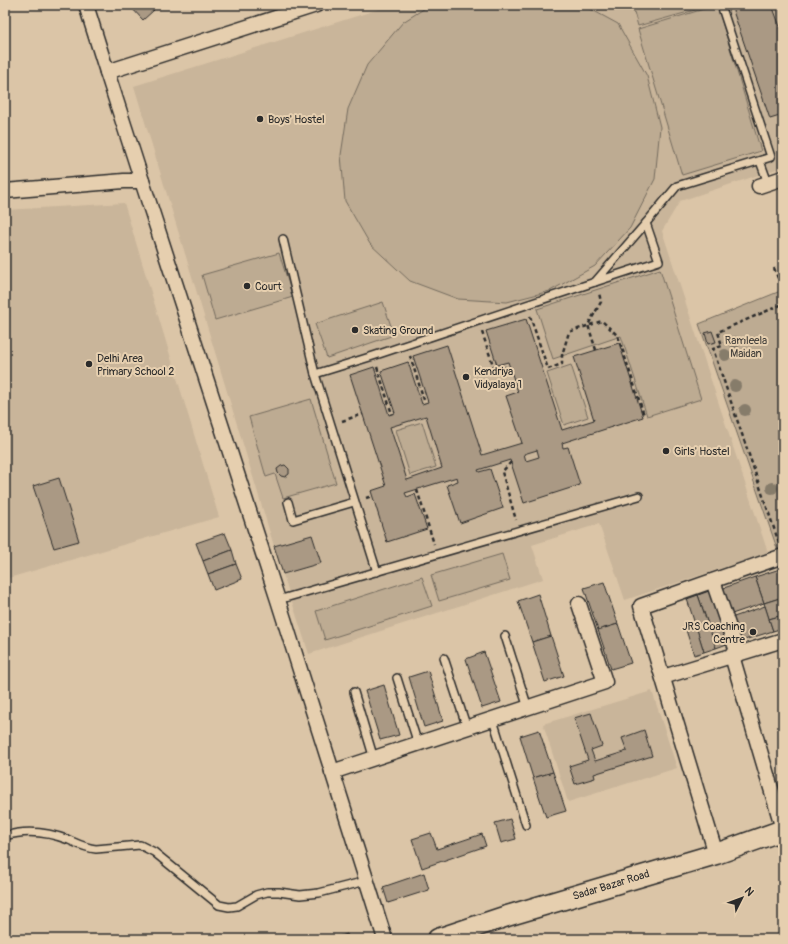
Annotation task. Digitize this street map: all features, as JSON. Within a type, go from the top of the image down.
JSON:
[{"type":"street","points":[[86,5],[278,600],[384,939]]},
{"type":"street","points":[[107,72],[316,5]]},
{"type":"street","points":[[764,185],[783,178]]},
{"type":"street","points":[[5,191],[124,181],[142,181]]},
{"type":"street","points":[[716,854],[641,606],[783,556]]},
{"type":"street","points":[[714,581],[783,830]]},
{"type":"street","points":[[332,772],[605,682],[579,604]]},
{"type":"street","points":[[663,677],[783,640]]},
{"type":"street","name":"Sadar Bazar Road","points":[[438,939],[507,916],[716,854],[783,830]]},
{"type":"lane","points":[[595,282],[677,186],[770,157],[721,5]]},
{"type":"lane","points":[[760,161],[764,185]]},
{"type":"lane","points":[[315,374],[659,262],[646,223]]},
{"type":"lane","points":[[283,239],[315,374],[377,572]]},
{"type":"lane","points":[[278,600],[639,496]]},
{"type":"lane","points":[[288,502],[293,520],[354,502]]},
{"type":"lane","points":[[505,636],[528,708]]},
{"type":"lane","points":[[444,658],[466,728]]},
{"type":"lane","points":[[397,678],[418,744]]},
{"type":"lane","points":[[354,692],[374,759]]},
{"type":"lane","points":[[493,720],[526,825]]},
{"type":"lane","points":[[5,836],[29,831],[56,835],[89,848],[96,849],[140,846],[154,852],[219,905],[229,907],[236,906],[256,895],[267,892],[300,895],[366,881]]},
{"type":"path","points":[[774,268],[783,291]]},
{"type":"path","points":[[595,282],[601,302],[588,325],[596,350]]},
{"type":"path","points":[[783,304],[718,332],[722,346],[713,349],[780,544],[783,543]]},
{"type":"path","points":[[526,305],[548,369],[562,364],[562,355],[569,332],[602,321],[618,336],[644,415]]},
{"type":"path","points":[[479,321],[495,371],[509,366]]},
{"type":"path","points":[[406,345],[425,403]]},
{"type":"path","points":[[373,356],[392,414]]},
{"type":"path","points":[[331,424],[363,414]]},
{"type":"path","points":[[511,462],[502,472],[519,530]]},
{"type":"path","points":[[417,490],[437,554]]},
{"type":"shaded area","name":"Kendriya Vidyalaya 1","points":[[392,5],[783,5],[783,167],[680,201],[662,231],[768,553],[625,600],[599,524],[532,545],[543,579],[309,654],[283,574],[321,562],[312,535],[274,546],[134,86]]},
{"type":"shaded area","name":"Delhi Area Primary School 2","points":[[124,203],[219,517],[5,579],[5,210]]},
{"type":"shaded area","points":[[652,691],[677,768],[568,802],[543,724]]},
{"type":"green space","points":[[430,5],[583,5],[618,24],[647,76],[660,127],[655,179],[630,228],[595,266],[550,291],[507,302],[458,299],[410,281],[370,244],[345,201],[341,155],[348,109],[367,65],[403,22]]},
{"type":"green space","points":[[632,5],[713,5],[638,26]]},
{"type":"green space","points":[[717,5],[761,151],[682,175],[638,29]]},
{"type":"green space","name":"Court","points":[[279,253],[293,297],[215,320],[202,275]]},
{"type":"green space","points":[[660,269],[701,399],[647,416],[621,336],[553,359],[537,309]]},
{"type":"green space","name":"Ramleela Maidan","points":[[783,290],[783,550],[778,551],[699,324]]},
{"type":"green space","name":"Skating Ground","points":[[383,302],[394,335],[327,358],[315,324]]},
{"type":"green space","points":[[571,365],[588,417],[564,425],[547,373]]},
{"type":"green space","points":[[311,399],[336,483],[283,498],[275,474],[266,477],[249,417]]},
{"type":"green space","points":[[422,422],[436,467],[410,475],[396,430]]},
{"type":"green space","points":[[502,554],[510,580],[439,601],[431,575]]},
{"type":"green space","points":[[422,577],[432,606],[325,640],[316,611]]},
{"type":"building","points":[[129,5],[149,5],[154,10],[143,20]]},
{"type":"building","points":[[731,5],[772,5],[783,35],[783,115],[770,119]]},
{"type":"building","points":[[526,319],[562,430],[594,420],[574,357],[619,343],[643,417],[562,443],[563,448],[568,447],[580,485],[524,503],[510,460],[478,470],[479,472],[490,469],[503,508],[460,523],[447,485],[458,481],[457,477],[405,493],[407,497],[415,494],[427,529],[387,542],[371,491],[386,486],[350,375],[374,367],[389,415],[395,413],[381,371],[408,362],[422,404],[428,402],[413,356],[447,345],[482,455],[522,443],[506,396],[518,392],[508,362],[497,365],[486,331]],"holes":[[[426,416],[442,468],[407,480],[390,427]],[[537,450],[539,457],[526,461],[524,454]]]},
{"type":"building","points":[[712,331],[716,342],[708,344],[705,333]]},
{"type":"building","points":[[285,465],[289,469],[289,474],[285,477],[278,473],[277,469]]},
{"type":"building","points":[[59,478],[79,541],[54,548],[33,486]]},
{"type":"building","points":[[225,533],[232,550],[203,561],[196,543]]},
{"type":"building","points":[[312,535],[321,563],[283,574],[274,546]]},
{"type":"building","points":[[232,550],[236,564],[208,574],[203,561]]},
{"type":"building","points":[[236,564],[242,579],[214,590],[208,574]]},
{"type":"building","points":[[783,568],[783,597],[764,603],[755,577]]},
{"type":"building","points":[[755,577],[764,603],[729,615],[721,589]]},
{"type":"building","points":[[604,582],[618,624],[598,630],[584,588]]},
{"type":"building","points":[[709,591],[727,644],[716,648],[698,595]]},
{"type":"building","points":[[538,594],[551,636],[532,642],[518,601]]},
{"type":"building","points":[[698,595],[716,648],[704,652],[687,599]]},
{"type":"building","points":[[783,597],[783,615],[769,619],[764,603]]},
{"type":"building","points":[[765,606],[773,631],[738,642],[731,618]]},
{"type":"building","points":[[783,615],[783,628],[773,631],[769,619]]},
{"type":"building","points":[[618,624],[631,663],[611,669],[598,630]]},
{"type":"building","points":[[696,626],[704,652],[694,655],[686,630]]},
{"type":"building","points":[[551,636],[564,676],[545,682],[532,642]]},
{"type":"building","points":[[484,652],[501,702],[482,708],[466,659]]},
{"type":"building","points":[[428,671],[443,721],[424,727],[409,677]]},
{"type":"building","points":[[384,685],[399,735],[380,740],[365,691]]},
{"type":"building","points":[[591,713],[602,746],[591,750],[595,761],[627,751],[622,738],[644,730],[652,756],[594,774],[595,778],[575,784],[569,766],[588,760],[574,718]]},
{"type":"building","points":[[539,730],[553,772],[533,778],[520,736]]},
{"type":"building","points":[[553,772],[566,811],[546,817],[533,778]]},
{"type":"building","points":[[510,819],[516,839],[501,843],[495,823]]},
{"type":"building","points":[[431,833],[437,849],[482,834],[486,846],[422,868],[412,839]]},
{"type":"building","points":[[424,873],[429,890],[388,903],[383,887]]},
{"type":"building","points":[[347,934],[349,939],[332,939]]},
{"type":"place","name":"Boys' Hostel","points":[[260,119]]},
{"type":"place","name":"Court","points":[[247,286]]},
{"type":"place","name":"Skating Ground","points":[[355,330]]},
{"type":"place","name":"Delhi Area Primary School 2","points":[[89,364]]},
{"type":"place","name":"Kendriya Vidyalaya 1","points":[[466,377]]},
{"type":"place","name":"Girls' Hostel","points":[[666,451]]},
{"type":"place","name":"JRS Coaching Centre","points":[[753,632]]}]
